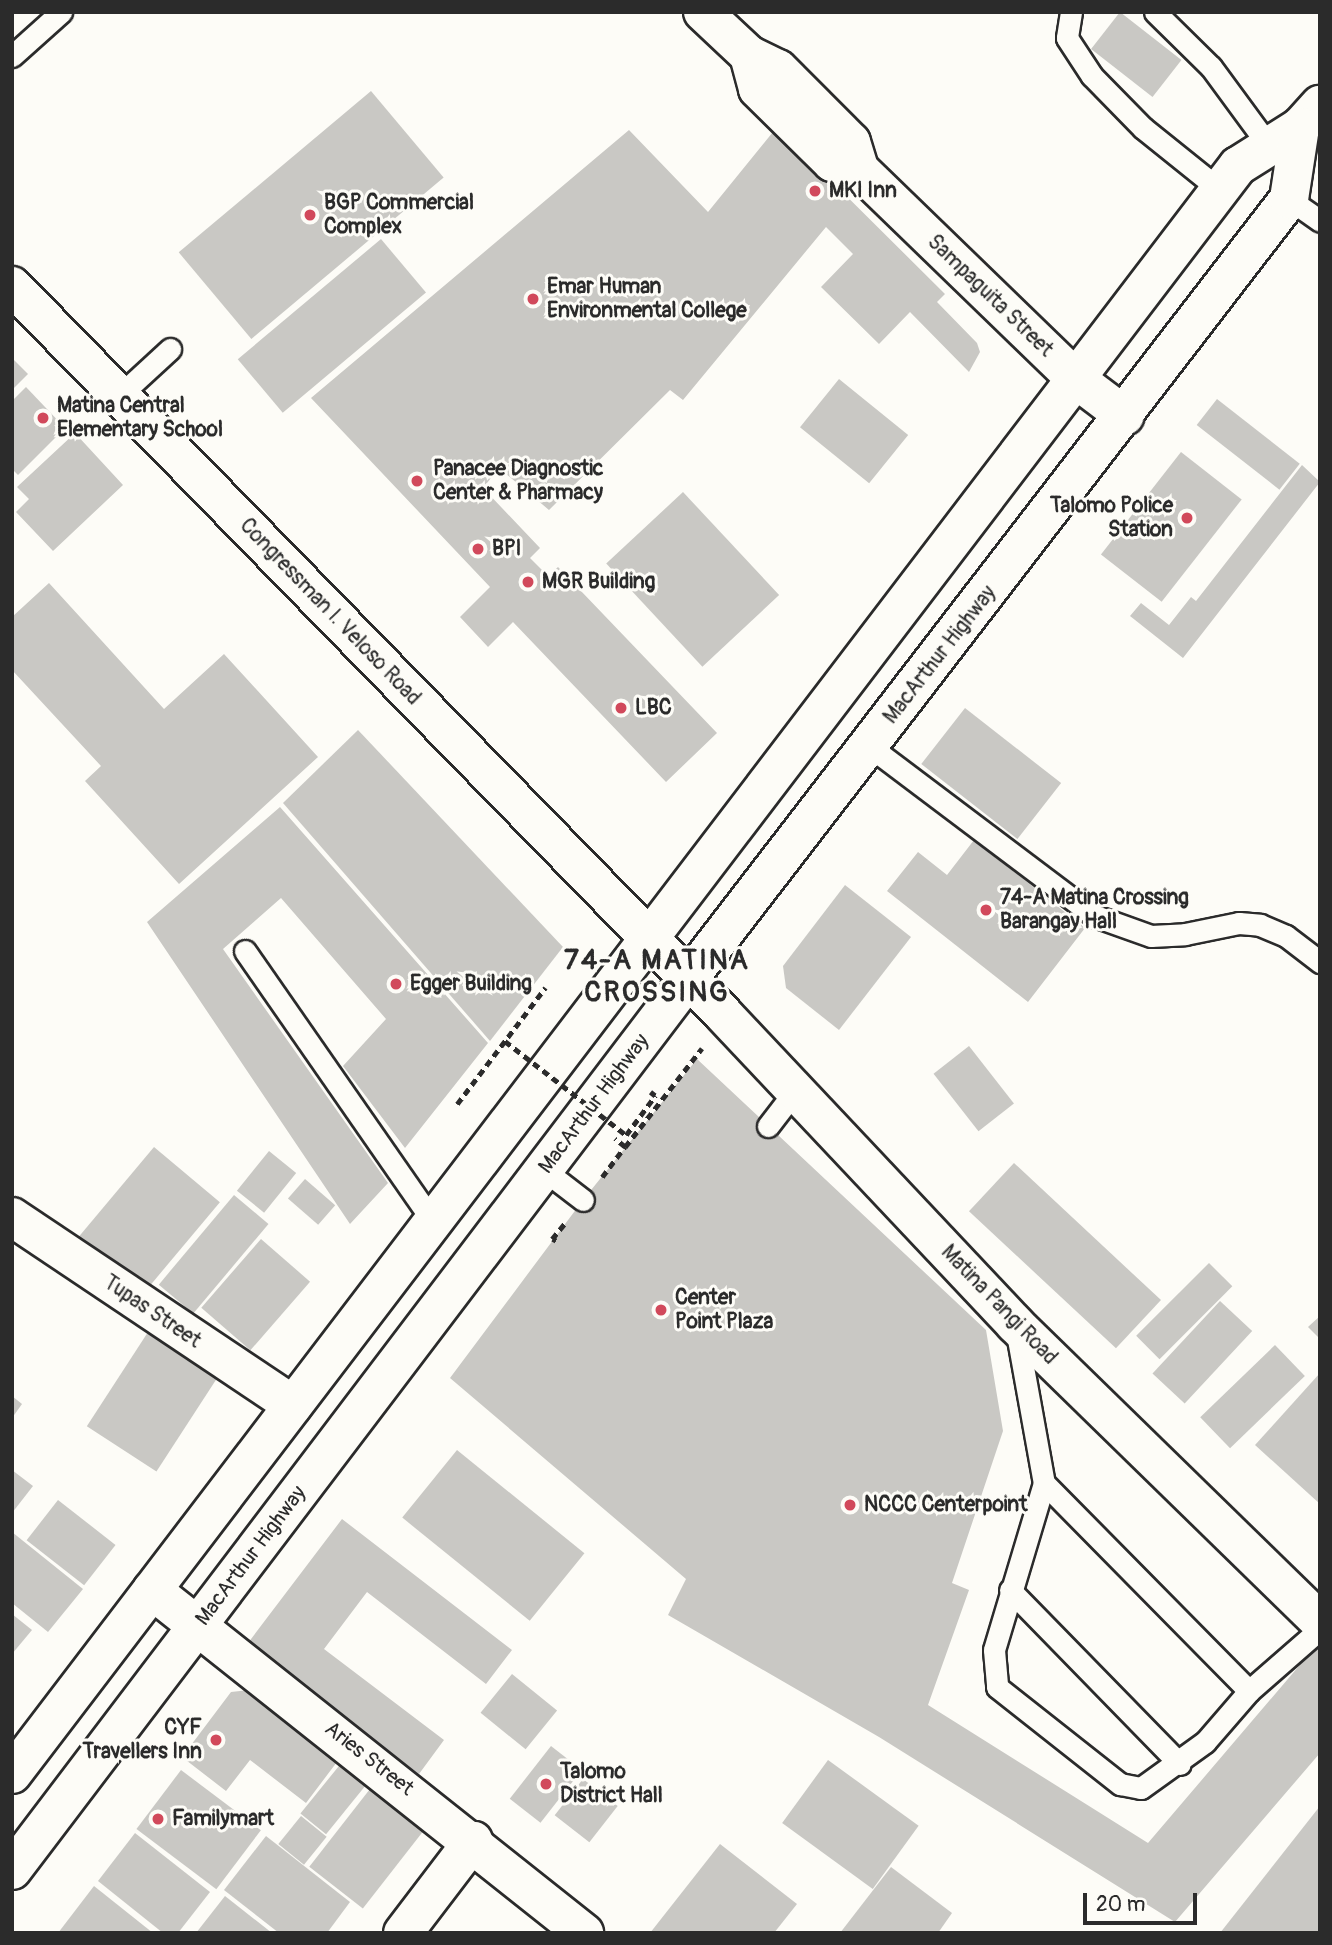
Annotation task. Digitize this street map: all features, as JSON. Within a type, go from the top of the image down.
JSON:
[{"type":"main road","name":"Sampaguita Street","points":[[703,12],[749,55],[758,89],[832,162],[859,169],[1076,379],[1125,416]]},
{"type":"main road","points":[[12,1774],[1238,166],[1296,126]]},
{"type":"main road","name":"MacArthur Highway","points":[[12,1870],[689,978],[1125,416],[1289,199],[1296,126]]},
{"type":"main road","name":"Congressman I. Veloso Road","points":[[12,286],[689,978]]},
{"type":"main road","name":"Matina Pangi Road","points":[[689,978],[1015,1324],[1320,1622]]},
{"type":"main road","name":"Tupas Street","points":[[12,1217],[293,1405]]},
{"type":"main road","name":"Aries Street","points":[[152,1590],[473,1841],[584,1933]]},
{"type":"main road","points":[[403,1933],[473,1841]]},
{"type":"lane","points":[[12,56],[61,12]]},
{"type":"lane","points":[[1071,12],[1067,38],[1092,76],[1143,128],[1220,190]]},
{"type":"lane","points":[[1155,12],[1211,66],[1296,126]]},
{"type":"lane","points":[[1289,199],[1320,221]]},
{"type":"lane","points":[[120,395],[170,349]]},
{"type":"lane","points":[[869,746],[1095,916],[1151,936],[1185,934],[1239,923],[1260,925],[1286,936],[1320,962]]},
{"type":"lane","points":[[246,951],[433,1221]]},
{"type":"lane","points":[[768,1126],[795,1091]]},
{"type":"lane","points":[[544,1170],[583,1200]]},
{"type":"lane","points":[[1015,1324],[1044,1483],[994,1650],[997,1687],[1127,1789],[1148,1785],[1180,1764],[1205,1742],[1249,1691],[1320,1629]]},
{"type":"lane","points":[[1044,1483],[1249,1691]]},
{"type":"lane","points":[[1010,1590],[1180,1764]]},
{"type":"path","points":[[457,1104],[545,988]]},
{"type":"path","points":[[625,1147],[725,1016]]},
{"type":"path","points":[[505,1041],[626,1135]]},
{"type":"building","points":[[1120,12],[1181,60],[1153,97],[1091,49]]},
{"type":"building","name":"BGP Commercial Complex","points":[[371,91],[444,178],[251,339],[179,252]]},
{"type":"building","points":[[777,127],[945,294],[937,302],[977,343],[980,352],[969,372],[910,312],[879,344],[821,287],[853,254],[826,227],[683,400],[670,390],[549,510],[499,468],[483,488],[540,548],[530,558],[548,576],[558,567],[717,733],[666,782],[513,622],[488,647],[460,617],[490,587],[311,398],[629,130],[708,212]]},
{"type":"building","points":[[381,239],[426,293],[283,413],[238,359]]},
{"type":"building","points":[[12,358],[28,374],[12,390]]},
{"type":"building","points":[[839,379],[908,435],[869,483],[800,427]]},
{"type":"building","points":[[26,387],[65,428],[18,475],[12,469],[12,401]]},
{"type":"building","points":[[1217,399],[1300,464],[1279,490],[1197,425]]},
{"type":"building","points":[[75,433],[123,485],[53,551],[16,512],[29,499],[17,487]]},
{"type":"building","points":[[1181,452],[1242,499],[1162,602],[1101,554]]},
{"type":"building","points":[[1302,465],[1320,482],[1183,658],[1130,616],[1141,603],[1169,625],[1191,597],[1196,601]]},
{"type":"building","points":[[683,492],[779,595],[702,667],[606,564]]},
{"type":"building","points":[[49,583],[164,709],[224,654],[318,757],[179,884],[85,781],[101,766],[12,670],[12,617]]},
{"type":"building","points":[[965,708],[1061,783],[1017,839],[921,764]]},
{"type":"building","points":[[358,730],[563,947],[490,1041],[283,803]]},
{"type":"building","name":"Egger Building","points":[[280,807],[488,1043],[405,1148],[343,1066],[386,1019],[281,898],[223,949],[388,1183],[350,1224],[147,922]]},
{"type":"building","name":"74-A Matina Crossing Barangay Hall","points":[[974,840],[1085,928],[1028,1002],[887,891],[918,852],[947,875]]},
{"type":"building","points":[[845,885],[911,937],[839,1030],[786,988],[783,966]]},
{"type":"building","points":[[969,1046],[1014,1104],[978,1131],[934,1074]]},
{"type":"building","points":[[697,1059],[986,1330],[1003,1431],[952,1583],[969,1590],[928,1705],[1148,1843],[1316,1646],[1320,1650],[1320,1753],[1175,1922],[879,1737],[668,1615],[686,1579],[450,1378],[583,1200]]},
{"type":"building","points":[[154,1147],[220,1202],[145,1292],[79,1237]]},
{"type":"building","points":[[269,1151],[296,1173],[264,1213],[237,1191]]},
{"type":"building","points":[[1014,1163],[1161,1300],[1116,1348],[969,1211]]},
{"type":"building","points":[[305,1179],[335,1205],[318,1225],[288,1199]]},
{"type":"building","points":[[234,1195],[268,1224],[193,1314],[159,1285]]},
{"type":"building","points":[[261,1239],[310,1282],[250,1350],[201,1308]]},
{"type":"building","points":[[1209,1263],[1232,1286],[1160,1359],[1136,1336]]},
{"type":"building","points":[[1220,1301],[1252,1331],[1185,1403],[1152,1373]]},
{"type":"building","points":[[1320,1316],[1320,1339],[1308,1327]]},
{"type":"building","points":[[150,1329],[220,1374],[156,1471],[87,1426]]},
{"type":"building","points":[[1275,1345],[1305,1376],[1230,1448],[1200,1417]]},
{"type":"building","points":[[1320,1373],[1320,1504],[1255,1445]]},
{"type":"building","points":[[12,1396],[22,1404],[12,1418]]},
{"type":"building","points":[[457,1450],[584,1553],[530,1621],[402,1518]]},
{"type":"building","points":[[12,1470],[33,1486],[12,1513]]},
{"type":"building","points":[[58,1500],[116,1545],[84,1585],[27,1540]]},
{"type":"building","points":[[342,1519],[512,1650],[486,1684],[367,1592],[324,1649],[444,1740],[419,1774],[248,1643]]},
{"type":"building","points":[[12,1532],[83,1589],[48,1632],[12,1603]]},
{"type":"building","points":[[12,1614],[32,1630],[12,1654]]},
{"type":"building","points":[[512,1674],[557,1711],[526,1749],[481,1713]]},
{"type":"building","points":[[258,1689],[343,1754],[306,1803],[250,1760],[226,1791],[182,1757],[231,1692]]},
{"type":"building","name":"Talomo District Hall","points":[[551,1746],[582,1770],[540,1823],[510,1799]]},
{"type":"building","points":[[347,1756],[373,1777],[326,1834],[300,1814]]},
{"type":"building","points":[[828,1760],[919,1826],[873,1889],[782,1823]]},
{"type":"building","points":[[181,1770],[261,1830],[216,1889],[136,1829]]},
{"type":"building","points":[[583,1779],[618,1806],[589,1842],[555,1815]]},
{"type":"building","points":[[377,1780],[431,1822],[363,1909],[309,1867]]},
{"type":"building","points":[[1320,1806],[1320,1933],[1220,1933]]},
{"type":"building","points":[[301,1816],[327,1837],[304,1865],[278,1844]]},
{"type":"building","points":[[135,1833],[210,1892],[178,1933],[163,1933],[98,1881]]},
{"type":"building","points":[[266,1836],[350,1902],[327,1933],[279,1933],[224,1890]]},
{"type":"building","points":[[720,1844],[797,1904],[774,1933],[650,1933]]},
{"type":"building","points":[[891,1867],[952,1913],[938,1933],[840,1933]]},
{"type":"building","points":[[94,1886],[153,1933],[58,1933]]},
{"type":"building","points":[[225,1896],[272,1933],[196,1933]]},
{"type":"place","name":"MKI Inn","points":[[815,191]]},
{"type":"place","name":"BGP Commercial Complex","points":[[310,215]]},
{"type":"place","name":"Emar Human Environmental College","points":[[533,299]]},
{"type":"place","name":"Matina Central Elementary School","points":[[43,418]]},
{"type":"place","name":"Panacee Diagnostic Center & Pharmacy","points":[[417,481]]},
{"type":"place","name":"Talomo Police Station","points":[[1187,518]]},
{"type":"place","name":"BPI","points":[[478,549]]},
{"type":"place","name":"MGR Building","points":[[528,582]]},
{"type":"place","name":"LBC","points":[[621,708]]},
{"type":"place","name":"74-A Matina Crossing Barangay Hall","points":[[986,910]]},
{"type":"place","name":"Egger Building","points":[[396,984]]},
{"type":"place","name":"Center Point Plaza","points":[[661,1310]]},
{"type":"place","name":"NCCC Centerpoint","points":[[850,1505]]},
{"type":"place","name":"CYF Travellers Inn","points":[[216,1740]]},
{"type":"place","name":"Talomo District Hall","points":[[546,1784]]},
{"type":"place","name":"Familymart","points":[[158,1819]]},
{"type":"district","name":"74-A MATINA CROSSING","points":[[657,977]]}]
